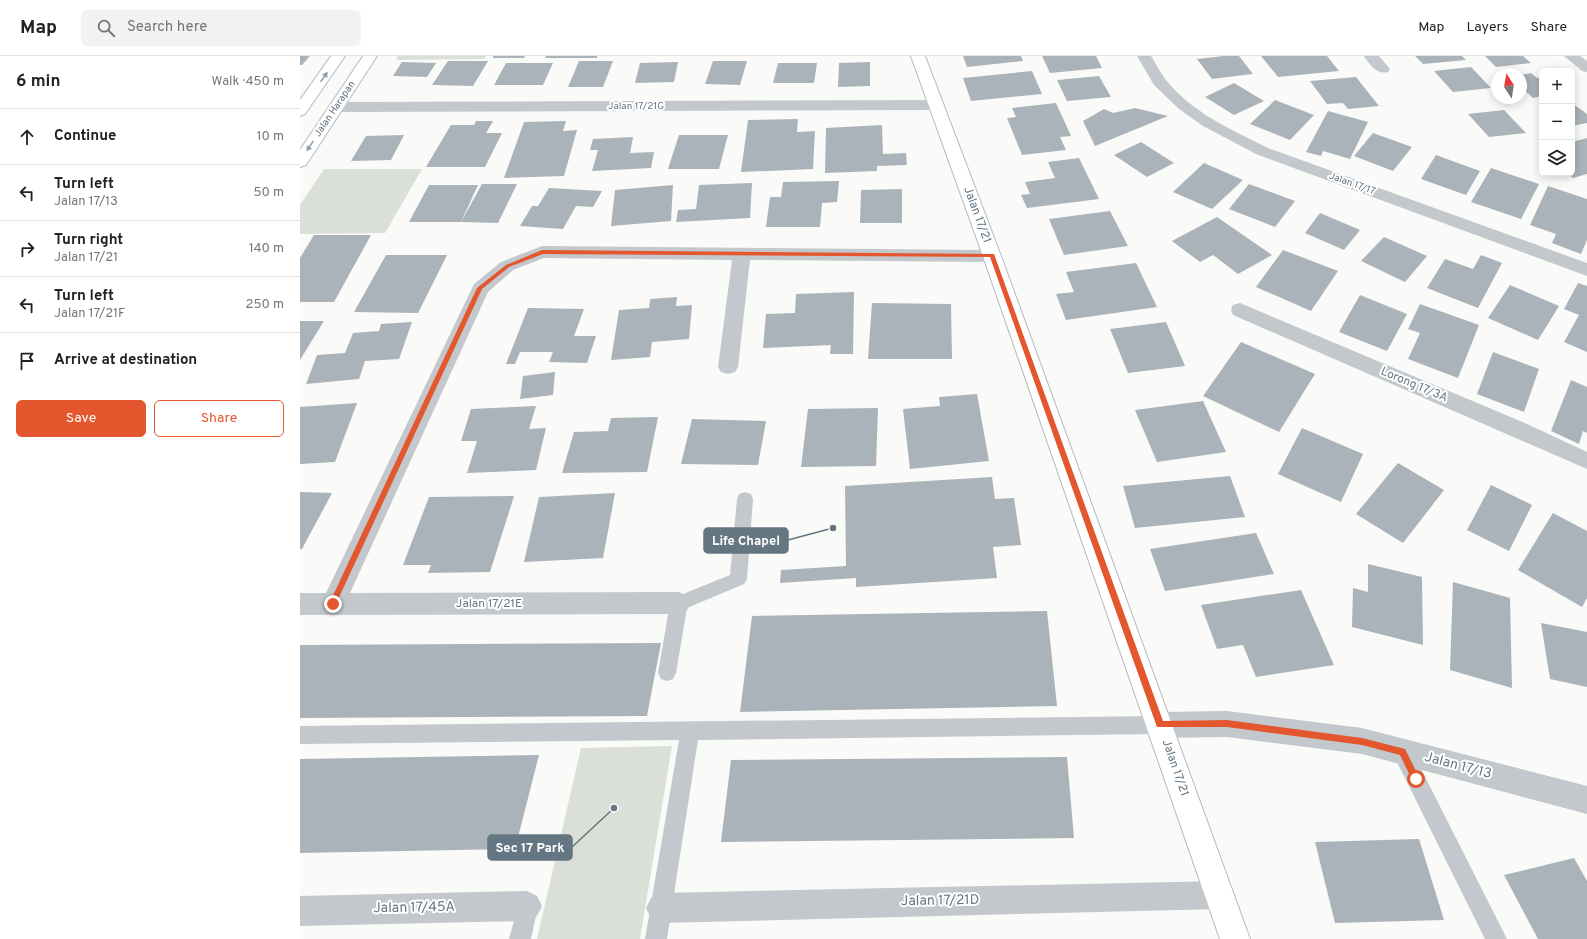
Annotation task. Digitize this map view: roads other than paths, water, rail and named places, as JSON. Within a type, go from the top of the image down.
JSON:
[{"type":"street","points":[[300,111],[305,98],[338,56]]},
{"type":"street","name":"Jalan Harapan","points":[[300,162],[370,56]]},
{"type":"street","name":"Jalan 17/21","points":[[918,56],[992,256],[1235,939]]},
{"type":"street","name":"Jalan 17/17","points":[[1144,56],[1162,84],[1189,110],[1223,132],[1262,151],[1587,270]]},
{"type":"street","points":[[1371,56],[1383,69]]},
{"type":"street","points":[[1571,56],[1587,68]]},
{"type":"street","name":"Jalan 17/21G","points":[[336,108],[937,105]]},
{"type":"street","points":[[333,604],[480,288],[507,266],[542,252],[992,256]]},
{"type":"street","points":[[728,367],[742,254]]},
{"type":"street","name":"Lorong 17/3A","points":[[1240,310],[1520,430],[1587,461]]},
{"type":"street","name":"Jalan 17/21E","points":[[300,604],[678,603]]},
{"type":"street","name":"Jalan 17/13","points":[[1160,725],[1227,724],[1362,741],[1587,800]]},
{"type":"street","name":"Jalan 17/21D","points":[[661,908],[1220,895]]},
{"type":"street","name":"Jalan 17/45A","points":[[300,911],[527,906]]},
{"type":"lane","points":[[667,673],[678,603],[738,578],[745,499]]},
{"type":"lane","points":[[300,735],[1160,725]]},
{"type":"lane","points":[[656,939],[690,731]]},
{"type":"lane","points":[[1402,752],[1496,939]]},
{"type":"lane","points":[[520,939],[527,906]]},
{"type":"place","name":"Life Chapel","points":[[833,528]]},
{"type":"place","name":"Sec 17 Park","points":[[614,808]]}]
